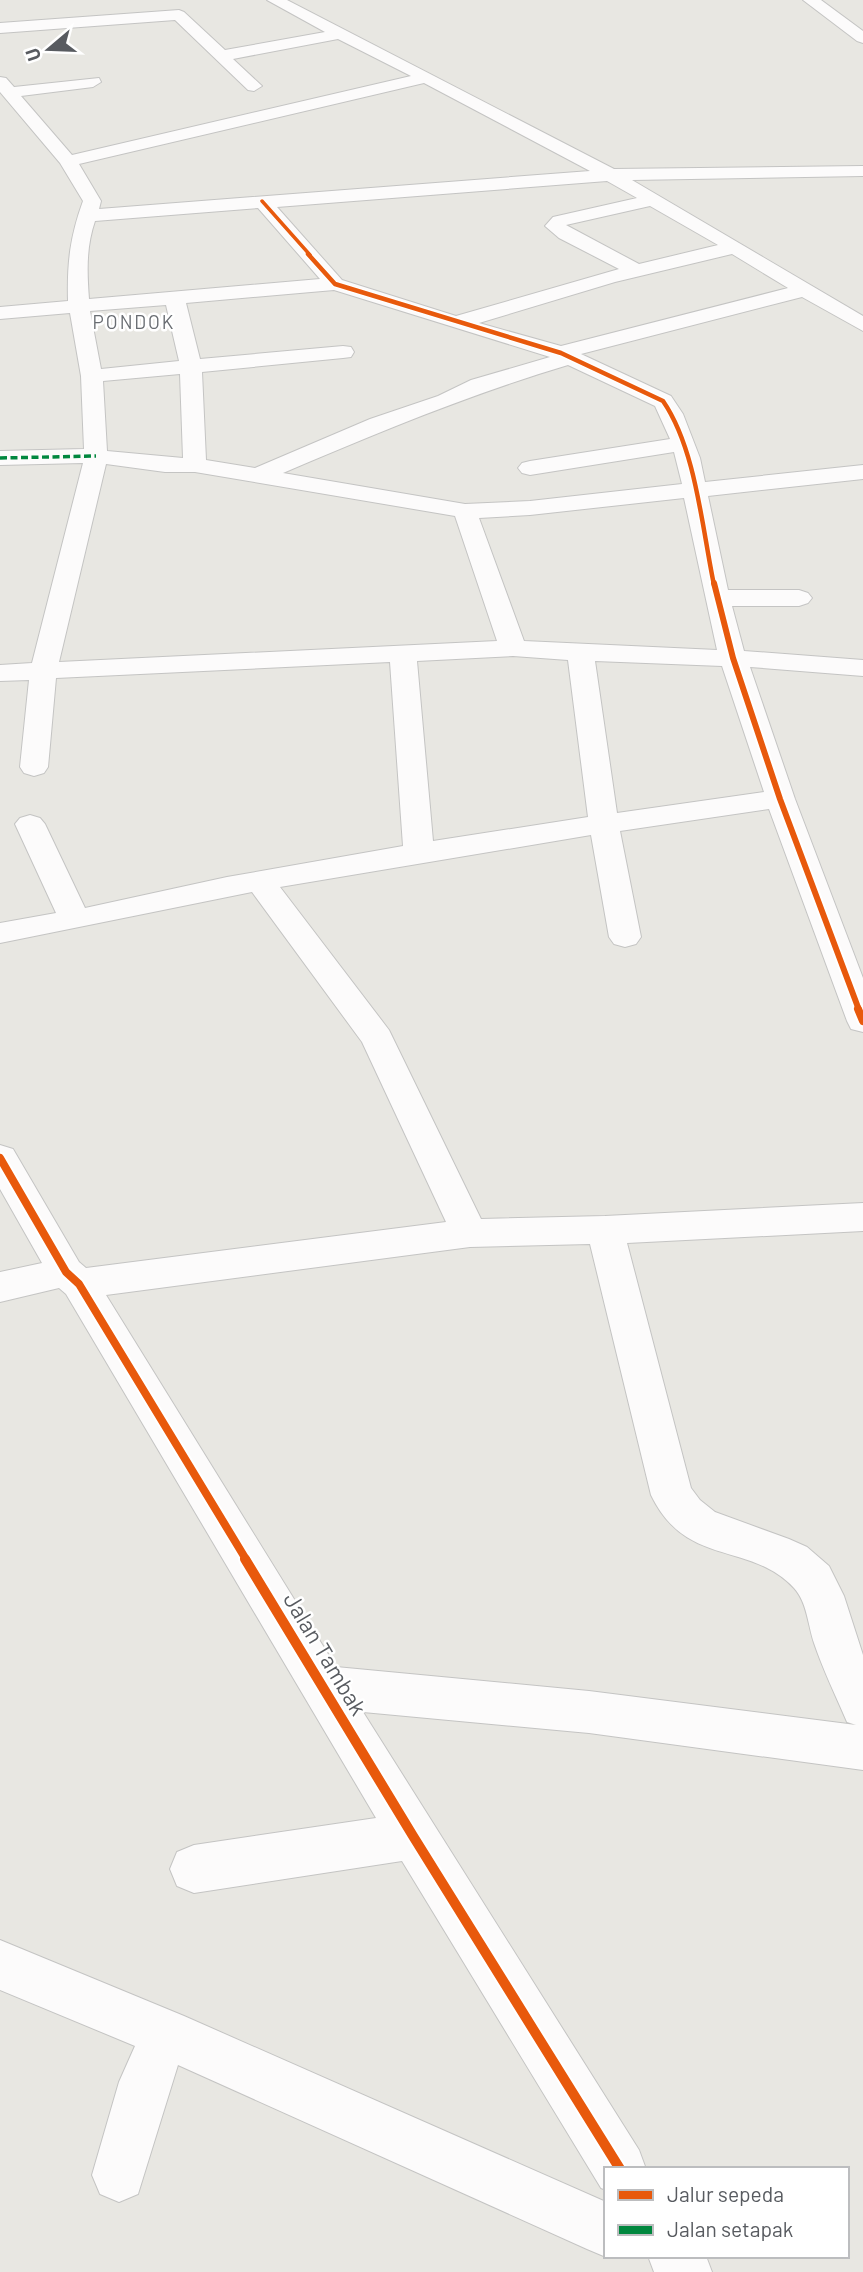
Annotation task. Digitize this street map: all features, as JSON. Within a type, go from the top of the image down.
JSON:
[{"type":"street","points":[[275,0],[610,175],[863,325]]},
{"type":"street","points":[[811,0],[863,38]]},
{"type":"street","points":[[0,28],[176,15],[184,18],[254,86]]},
{"type":"street","points":[[221,56],[338,34]]},
{"type":"street","points":[[68,161],[425,78]]},
{"type":"street","points":[[5,92],[93,82]]},
{"type":"street","points":[[5,92],[68,161],[92,201],[77,254],[79,307],[92,376],[96,456],[43,672],[34,767]]},
{"type":"street","points":[[87,216],[610,175],[863,171]]},
{"type":"street","points":[[637,271],[555,226],[560,221],[652,200]]},
{"type":"street","points":[[262,201],[335,284]]},
{"type":"street","points":[[463,321],[637,271],[735,247]]},
{"type":"street","points":[[0,313],[335,284],[570,352],[663,401],[672,414],[696,490],[717,598],[733,658],[780,799],[863,1021]]},
{"type":"street","points":[[259,475],[479,385],[570,352],[805,290]]},
{"type":"street","points":[[175,298],[191,366],[195,465]]},
{"type":"street","points":[[92,376],[343,352]]},
{"type":"street","points":[[530,468],[682,444]]},
{"type":"street","points":[[0,458],[96,456],[165,465],[195,465],[465,510],[530,508],[863,472]]},
{"type":"street","points":[[465,510],[513,648]]},
{"type":"street","points":[[717,598],[799,598]]},
{"type":"street","points":[[0,673],[513,648],[733,658],[863,668]]},
{"type":"street","points":[[403,653],[419,853]]},
{"type":"street","points":[[580,653],[604,824],[625,937]]},
{"type":"street","points":[[0,933],[260,881],[419,853],[780,799]]},
{"type":"street","points":[[30,824],[75,920]]},
{"type":"street","points":[[260,881],[377,1038],[470,1233]]},
{"type":"street","name":"Jalan Tambak","points":[[0,1158],[413,1836],[619,2167]]},
{"type":"street","points":[[0,1287],[470,1233],[605,1230],[863,1217]]},
{"type":"street","points":[[605,1230],[672,1495],[681,1512],[711,1532],[786,1556],[811,1576],[863,1707]]},
{"type":"street","points":[[322,1687],[589,1712],[863,1748]]},
{"type":"street","points":[[194,1869],[413,1836]]},
{"type":"street","points":[[0,1965],[156,2054],[604,2229]]},
{"type":"street","points":[[120,2175],[156,2054]]},
{"type":"marked path","points":[[0,458],[96,456]]},
{"type":"cycle path","points":[[262,201],[335,284],[561,353],[663,401],[672,414],[688,458],[717,598],[733,658],[780,799],[863,1021]]},
{"type":"cycle path","points":[[0,1158],[66,1272],[79,1284],[413,1836],[619,2167]]},
{"type":"district","name":"PONDOK","points":[[134,322]]}]
